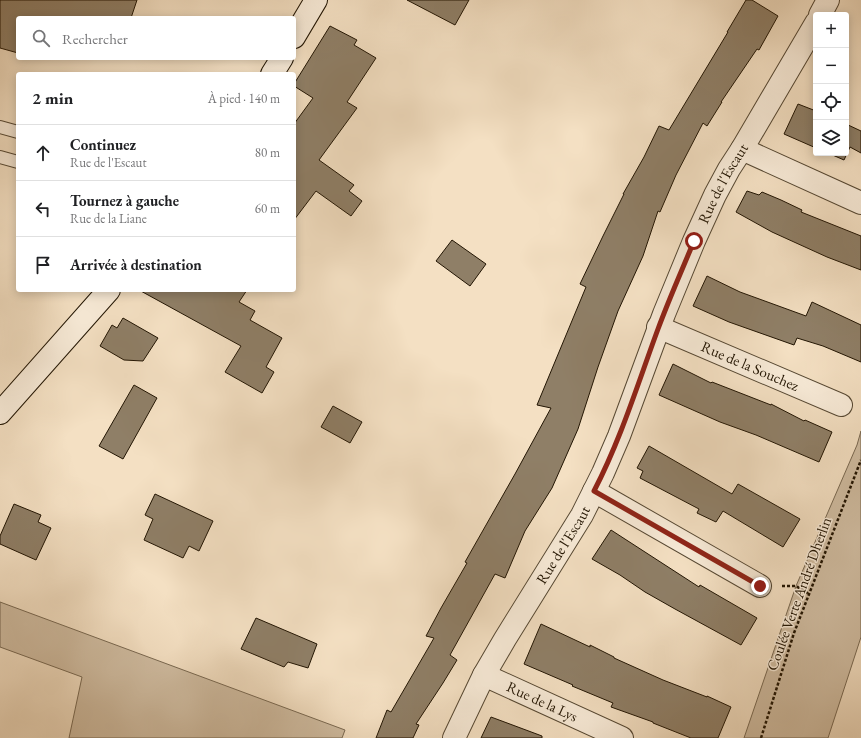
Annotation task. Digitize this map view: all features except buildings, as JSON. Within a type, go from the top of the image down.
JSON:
[{"type":"street","points":[[296,34],[316,0]]},
{"type":"street","points":[[822,12],[828,0]]},
{"type":"street","name":"Rue de l'Escaut","points":[[454,738],[484,675],[582,515],[603,473],[619,436],[658,327],[715,195],[813,28]]},
{"type":"street","points":[[273,72],[281,60]]},
{"type":"street","points":[[742,149],[861,203]]},
{"type":"street","points":[[0,413],[107,292]]},
{"type":"street","name":"Rue de la Souchez","points":[[658,327],[841,405]]},
{"type":"street","points":[[594,491],[760,586]]},
{"type":"street","name":"Rue de la Lys","points":[[484,675],[622,738]]},
{"type":"lane","points":[[0,126],[16,131]]},
{"type":"lane","points":[[0,157],[16,161]]},
{"type":"path","name":"Coulée Verte André Dherlin","points":[[761,738],[794,632],[861,460]]},
{"type":"path","points":[[760,586],[796,586],[809,594]]},
{"type":"shaded area","points":[[861,431],[861,637],[828,738],[744,738],[796,586],[857,445]]},
{"type":"shaded area","points":[[0,602],[345,730],[342,738],[69,738],[82,677],[0,647]]},
{"type":"route","points":[[694,241],[658,327],[619,436],[594,491],[760,586]]}]
